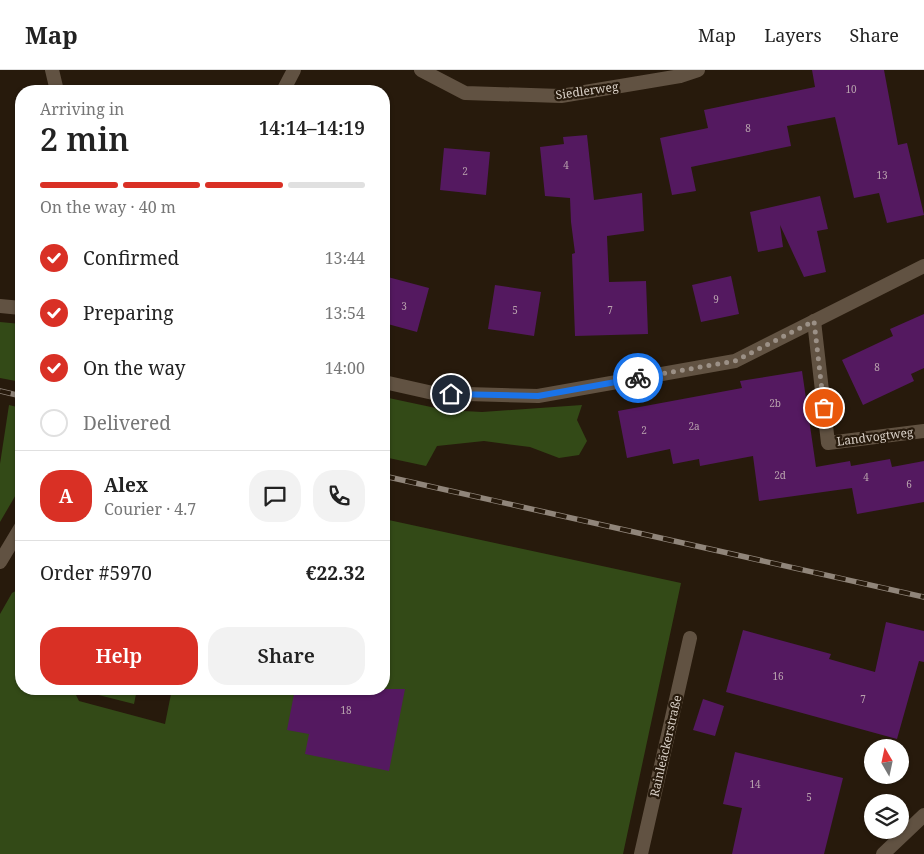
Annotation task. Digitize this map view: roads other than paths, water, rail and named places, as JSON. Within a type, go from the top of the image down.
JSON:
[{"type":"street","points":[[52,70],[56,85]]},
{"type":"street","points":[[286,85],[294,70]]},
{"type":"street","name":"Siedlerweg","points":[[421,70],[465,94],[561,96],[680,76],[698,70]]},
{"type":"street","points":[[390,383],[433,394],[538,396],[735,361],[924,266]]},
{"type":"street","points":[[0,306],[15,307]]},
{"type":"street","name":"Landvogtweg","points":[[814,321],[828,443],[924,431]]},
{"type":"street","points":[[1,558],[15,536]]},
{"type":"street","name":"Rainleäckerstraße","points":[[641,854],[690,638]]},
{"type":"street","points":[[883,854],[924,815]]},
{"type":"railway","points":[[0,391],[15,395]]},
{"type":"railway","points":[[390,477],[924,597]]}]
